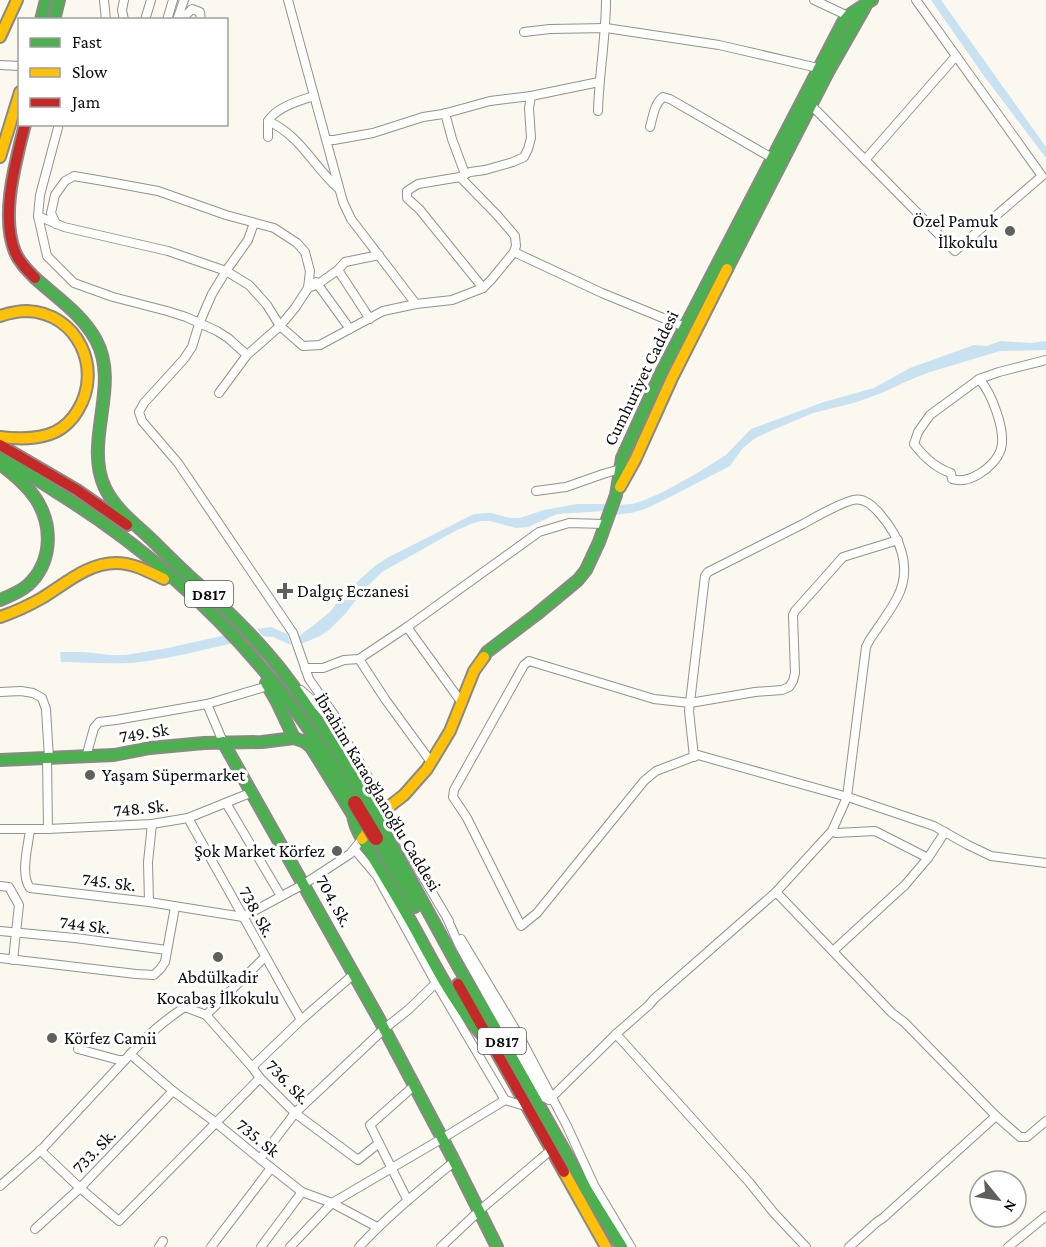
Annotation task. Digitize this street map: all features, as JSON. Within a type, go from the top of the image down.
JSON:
[{"type":"main road","points":[[0,38],[5,21],[17,0]]},
{"type":"main road","points":[[42,18],[46,0]]},
{"type":"main road","points":[[54,18],[59,0]]},
{"type":"main road","points":[[616,495],[635,460],[672,378],[812,105],[869,3]]},
{"type":"main road","name":"Cumhuriyet Caddesi","points":[[369,840],[386,809],[404,795],[431,762],[450,730],[474,671],[488,652],[495,644],[537,614],[582,576],[589,565],[616,495],[622,458],[661,373],[818,68],[848,16],[869,3]]},
{"type":"main road","points":[[0,157],[18,98]]},
{"type":"main road","points":[[0,202],[23,126]]},
{"type":"main road","points":[[24,126],[10,195],[8,218],[10,237],[15,251],[24,266],[38,281],[81,319],[92,333],[100,350],[105,370],[98,464],[102,482],[110,497],[124,514],[187,574]]},
{"type":"main road","points":[[0,316],[27,310],[45,314],[61,322],[74,333],[84,348],[89,381],[85,397],[75,415],[62,428],[47,435],[29,439],[0,437]]},
{"type":"main road","name":"İbrahim Karaoğlanoğlu Caddesi","points":[[0,445],[78,490],[135,531],[228,612],[259,644],[292,685],[341,758],[360,801],[369,840],[497,1052],[606,1247]]},
{"type":"main road","name":"İbrahim Karaoğlanoğlu Caddesi","points":[[0,458],[108,525],[177,581],[234,635],[285,695],[360,801]]},
{"type":"main road","points":[[0,464],[28,488],[39,504],[47,523],[49,543],[45,561],[36,578],[22,591],[0,600]]},
{"type":"main road","points":[[0,617],[22,609],[75,575],[113,563],[130,564],[150,570],[208,611]]},
{"type":"main road","points":[[253,657],[297,740],[311,758],[348,820],[369,840]]},
{"type":"main road","name":"749. Sk","points":[[0,760],[114,756],[150,748],[204,742],[297,740]]},
{"type":"main road","name":"704. Sk.","points":[[223,742],[415,1085],[497,1247]]},
{"type":"main road","name":"İbrahim Karaoğlanoğlu Caddesi","points":[[369,840],[459,968],[622,1247]]},
{"type":"street","points":[[104,0],[106,18]]},
{"type":"street","points":[[124,0],[124,18]]},
{"type":"street","points":[[146,18],[151,0]]},
{"type":"street","points":[[168,18],[173,0]]},
{"type":"street","points":[[180,18],[184,0]]},
{"type":"street","points":[[288,0],[343,202],[351,219],[416,304]]},
{"type":"street","points":[[598,111],[606,28],[606,0]]},
{"type":"street","points":[[814,0],[848,16]]},
{"type":"street","points":[[812,105],[955,251],[1042,176],[916,0]]},
{"type":"street","points":[[181,18],[192,9],[200,12],[201,18]]},
{"type":"street","points":[[524,32],[606,28],[719,45],[818,68]]},
{"type":"street","points":[[865,160],[956,56]]},
{"type":"street","points":[[0,65],[18,66]]},
{"type":"street","points":[[327,140],[381,132],[423,117],[490,101],[531,96],[599,82]]},
{"type":"street","points":[[268,137],[268,121],[272,115],[286,106],[314,96]]},
{"type":"street","points":[[483,288],[420,210],[407,198],[407,191],[418,184],[485,170],[524,157],[531,138],[529,108],[531,96]]},
{"type":"street","points":[[650,127],[659,100],[663,97],[772,158]]},
{"type":"street","points":[[38,216],[64,227],[168,252],[226,271],[249,285],[267,305],[280,327],[303,346],[320,345],[383,312],[416,304],[452,300],[483,288],[514,252],[515,236],[463,175],[445,113]]},
{"type":"street","points":[[268,121],[288,132],[339,189]]},
{"type":"street","points":[[58,126],[40,195],[38,216],[47,256],[74,283],[113,297],[186,317],[217,331],[247,355]]},
{"type":"street","points":[[56,224],[51,213],[55,195],[65,181],[74,176],[158,191],[226,215],[274,228],[297,243],[305,252],[310,271],[350,329]]},
{"type":"street","points":[[254,223],[248,240],[212,294],[192,347],[144,403],[139,412],[142,421],[178,463],[293,633],[309,679],[339,723],[342,736]]},
{"type":"street","points":[[514,252],[602,294],[685,327]]},
{"type":"street","points":[[219,393],[247,355],[280,327],[309,288],[338,270],[345,262],[379,255]]},
{"type":"street","points":[[338,270],[370,319]]},
{"type":"street","points":[[309,288],[310,271]]},
{"type":"street","points":[[979,379],[985,385],[994,404],[1002,438],[1000,450],[985,471],[959,481],[952,479],[951,473],[931,463],[914,444],[918,432],[930,415],[979,379],[1046,360]]},
{"type":"street","points":[[536,491],[566,487],[620,469]]},
{"type":"street","points":[[292,685],[313,700],[327,715],[359,762],[447,918],[459,945],[502,1014],[547,1100],[552,1098],[654,999],[776,892],[832,831],[847,797],[866,647],[897,597],[904,572],[903,553],[892,529],[864,500],[854,499],[819,515],[708,572],[705,576],[689,711],[693,757]]},
{"type":"street","points":[[305,668],[323,668],[344,660],[360,659],[539,532],[569,524],[605,524]]},
{"type":"street","points":[[898,540],[843,557],[795,611],[795,673],[789,687],[782,690],[690,703],[654,699],[529,661],[524,664],[454,790],[453,797],[467,818],[521,926],[537,913],[644,782],[656,771],[698,755],[847,797],[934,826],[991,856],[1046,863]]},
{"type":"street","points":[[407,627],[462,703]]},
{"type":"street","points":[[360,659],[385,699],[431,762]]},
{"type":"street","points":[[86,757],[94,728],[99,722],[207,704],[268,686]]},
{"type":"street","points":[[0,692],[33,693],[42,699],[46,709],[48,829]]},
{"type":"street","name":"704. Sk.","points":[[207,704],[223,742]]},
{"type":"street","name":"748. Sk.","points":[[0,829],[30,830],[152,824],[188,818],[250,793]]},
{"type":"street","points":[[226,803],[281,896]]},
{"type":"street","name":"738. Sk.","points":[[188,818],[301,1020]]},
{"type":"street","points":[[149,902],[148,862],[152,824]]},
{"type":"street","name":"745. Sk.","points":[[30,830],[25,870],[30,888],[149,902],[243,917]]},
{"type":"street","points":[[832,831],[836,833],[875,831],[928,858]]},
{"type":"street","points":[[833,951],[905,885],[928,858],[945,832]]},
{"type":"street","points":[[243,917],[304,884],[369,840],[377,876],[436,983],[505,1100],[527,1106]]},
{"type":"street","points":[[0,886],[9,887],[19,905],[13,960]]},
{"type":"street","points":[[776,892],[892,1013],[904,1022],[996,1116],[1020,1137],[1027,1137],[1046,1121]]},
{"type":"street","points":[[0,958],[154,975],[165,962],[175,907]]},
{"type":"street","name":"744 Sk.","points":[[0,931],[167,950]]},
{"type":"street","points":[[0,1186],[40,1150],[128,1057],[172,1015],[185,1006],[206,1015],[265,957]]},
{"type":"street","points":[[252,1067],[354,974]]},
{"type":"street","points":[[260,1160],[295,1113],[436,983]]},
{"type":"street","name":"736. Sk.","points":[[206,1015],[260,1078],[295,1113],[358,1160],[379,1143]]},
{"type":"street","points":[[616,1034],[806,1247]]},
{"type":"street","points":[[78,1049],[119,1060],[128,1057]]},
{"type":"street","name":"735. Sk","points":[[128,1057],[215,1122],[302,1192],[332,1203],[377,1227]]},
{"type":"street","points":[[40,1150],[119,1221],[260,1078]]},
{"type":"street","points":[[407,1199],[370,1125],[415,1085]]},
{"type":"street","name":"733. Sk.","points":[[35,1229],[80,1188],[173,1091]]},
{"type":"street","points":[[552,1098],[594,1185],[631,1247]]},
{"type":"street","points":[[290,1247],[332,1203],[505,1100]]},
{"type":"street","points":[[849,1247],[996,1116]]},
{"type":"street","points":[[441,1247],[479,1211],[551,1150]]},
{"type":"street","points":[[360,1247],[377,1227],[407,1199],[455,1161]]},
{"type":"street","points":[[211,1247],[271,1168]]},
{"type":"street","points":[[261,1247],[302,1192]]},
{"type":"street","points":[[1008,1247],[1046,1216]]},
{"type":"water","points":[[931,0],[941,0],[1046,147],[1046,158],[984,76]]},
{"type":"water","points":[[1000,341],[1031,343],[1046,341],[1046,350],[1000,351],[927,373],[857,402],[813,413],[754,439],[742,449],[730,466],[668,498],[645,509],[613,515],[617,505],[642,501],[694,475],[726,455],[751,429],[824,402],[874,388],[910,368],[974,345],[987,346]]},
{"type":"water","points":[[577,504],[607,504],[605,511],[557,514],[528,527],[516,528],[481,521],[455,531],[382,572],[329,630],[301,644],[298,637],[329,613],[347,591],[387,558],[474,514],[491,513],[520,518],[544,510]]},
{"type":"water","points":[[271,627],[287,634],[291,645],[273,637],[263,636],[257,629]]},
{"type":"water","points":[[226,635],[233,643],[141,662],[61,662],[60,652],[125,655]]},
{"type":"traffic: fast","points":[[42,18],[46,0]]},
{"type":"traffic: fast","points":[[54,18],[59,0]]},
{"type":"traffic: fast","points":[[484,657],[487,652],[578,580],[586,570],[616,495],[622,458],[661,373],[843,22],[849,15],[872,0]]},
{"type":"traffic: fast","points":[[727,269],[828,72],[865,7]]},
{"type":"traffic: fast","points":[[35,278],[84,322],[96,340],[103,358],[104,395],[98,452],[99,470],[105,488],[121,511],[187,574]]},
{"type":"traffic: fast","points":[[0,458],[102,522],[187,590],[262,668],[295,710],[355,803]]},
{"type":"traffic: fast","points":[[0,600],[22,590],[36,577],[45,557],[48,536],[43,514],[36,499],[4,467]]},
{"type":"traffic: fast","points":[[181,569],[234,617],[282,671],[315,717],[365,798]]},
{"type":"traffic: fast","points":[[266,683],[294,738]]},
{"type":"traffic: fast","points":[[0,760],[114,755],[150,748],[204,743],[262,742],[294,738],[305,742],[311,747],[353,815],[361,836],[450,991],[484,1037]]},
{"type":"traffic: fast","points":[[223,742],[379,1019],[497,1247]]},
{"type":"traffic: fast","points":[[365,798],[385,833]]},
{"type":"traffic: fast","points":[[385,833],[459,968],[622,1247]]},
{"type":"traffic: fast","points":[[376,838],[415,907]]},
{"type":"traffic: slow","points":[[0,37],[17,0]]},
{"type":"traffic: slow","points":[[0,157],[18,98]]},
{"type":"traffic: slow","points":[[620,487],[727,269]]},
{"type":"traffic: slow","points":[[0,316],[27,311],[45,314],[60,322],[72,332],[81,346],[88,378],[85,394],[78,410],[62,428],[35,438],[0,437]]},
{"type":"traffic: slow","points":[[0,617],[37,601],[96,566],[116,563],[129,565],[164,579]]},
{"type":"traffic: slow","points":[[362,839],[386,809],[404,795],[427,769],[450,731],[474,671],[484,657]]},
{"type":"traffic: slow","points":[[564,1172],[606,1247]]},
{"type":"traffic: jam","points":[[25,126],[11,188],[9,222],[15,252],[35,278]]},
{"type":"traffic: jam","points":[[0,445],[77,490],[127,525]]},
{"type":"traffic: jam","points":[[355,803],[376,838]]},
{"type":"traffic: jam","points":[[458,984],[564,1172]]},
{"type":"place","name":"Özel Pamuk İlkokulu","points":[[1010,231]]},
{"type":"place","name":"Dalgıç Eczanesi","points":[[285,591]]},
{"type":"place","name":"Yaşam Süpermarket","points":[[90,775]]},
{"type":"place","name":"Şok Market Körfez","points":[[337,851]]},
{"type":"place","name":"Abdülkadir Kocabaş İlkokulu","points":[[218,957]]},
{"type":"place","name":"Körfez Camii","points":[[52,1038]]}]
